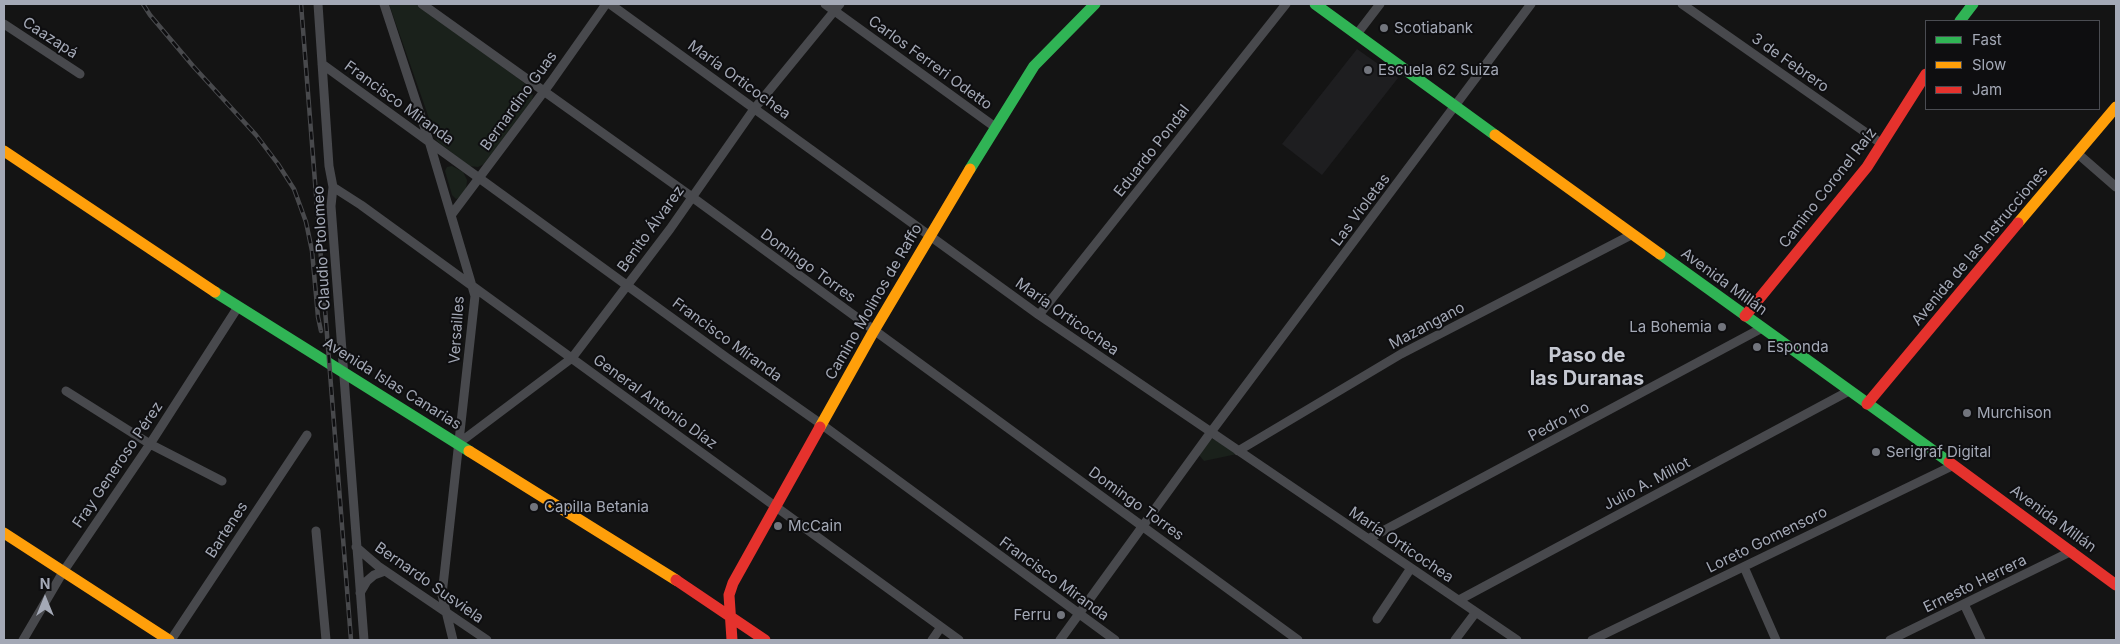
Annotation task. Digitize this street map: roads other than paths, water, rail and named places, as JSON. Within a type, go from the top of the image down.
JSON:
[{"type":"street","name":"Claudio Ptolomeo","points":[[318,4],[329,166],[333,188],[330,206],[364,640]]},
{"type":"street","name":"Versailles","points":[[384,4],[452,214],[475,296],[475,313],[442,595],[453,640]]},
{"type":"street","name":"Domingo Torres","points":[[422,4],[692,197],[1298,640]]},
{"type":"street","name":"Bernardino Guas","points":[[452,214],[545,91],[606,4]]},
{"type":"street","name":"María Orticochea","points":[[610,4],[1039,315],[1517,640]]},
{"type":"street","name":"Carlos Ferreri Odetto","points":[[825,4],[837,7],[995,127]]},
{"type":"street","name":"Camino Molinos de Raffo","points":[[732,640],[729,595],[733,583],[874,330],[995,127],[1034,66],[1095,4]]},
{"type":"street","name":"Eduardo Pondal","points":[[1039,315],[1286,4]]},
{"type":"street","name":"Avenida Millán","points":[[1315,4],[1954,465],[2116,585]]},
{"type":"street","points":[[1357,34],[1380,4]]},
{"type":"street","name":"Las Violetas","points":[[1211,432],[1531,4]]},
{"type":"street","name":"3 de Febrero","points":[[1682,4],[1882,144]]},
{"type":"street","points":[[1961,20],[1973,4]]},
{"type":"street","name":"Benito Álvarez","points":[[459,443],[572,358],[692,197],[754,109],[837,7]]},
{"type":"street","name":"Caazapá","points":[[4,24],[80,74]]},
{"type":"street","name":"Francisco Miranda","points":[[322,64],[626,286],[821,424],[1115,640]]},
{"type":"street","name":"Camino Coronel Raíz","points":[[1745,316],[1867,167],[1925,76]]},
{"type":"street","name":"Avenida de las Instrucciones","points":[[1868,404],[2116,107]]},
{"type":"street","name":"Avenida Islas Canarias","points":[[4,151],[238,307],[459,443],[765,640]]},
{"type":"street","points":[[2077,153],[2116,187]]},
{"type":"street","name":"General Antonio Díaz","points":[[333,188],[361,205],[959,640]]},
{"type":"street","name":"Mazangano","points":[[1238,451],[1401,354],[1633,234]]},
{"type":"street","name":"Fray Generoso Pérez","points":[[23,640],[63,572],[150,444],[238,307]]},
{"type":"street","name":"Pedro 1ro","points":[[1368,540],[1762,328]]},
{"type":"street","points":[[66,391],[150,444],[222,481]]},
{"type":"street","name":"Julio A. Millot","points":[[1458,600],[1849,391]]},
{"type":"street","points":[[1060,640],[1211,432]]},
{"type":"street","name":"Bartenes","points":[[170,640],[307,436]]},
{"type":"street","name":"Loreto Gomensoro","points":[[1592,640],[1954,465]]},
{"type":"street","points":[[316,531],[326,640]]},
{"type":"street","points":[[4,533],[170,640]]},
{"type":"street","name":"Bernardo Susviela","points":[[356,546],[385,571],[487,640]]},
{"type":"street","name":"Ernesto Herrera","points":[[1890,640],[2072,551]]},
{"type":"street","points":[[1744,567],[1776,640]]},
{"type":"street","points":[[1377,619],[1411,568]]},
{"type":"street","points":[[360,594],[367,581],[374,574],[385,571]]},
{"type":"street","points":[[1964,604],[1981,640]]},
{"type":"street","points":[[1456,640],[1476,612]]},
{"type":"street","points":[[932,640],[941,627]]},
{"type":"railway","points":[[143,4],[193,66],[256,135],[294,189],[306,222],[312,251],[321,331]]},
{"type":"railway","points":[[301,4],[351,640]]},
{"type":"place","name":"Scotiabank","points":[[1384,28]]},
{"type":"place","name":"Escuela 62 Suiza","points":[[1368,70]]},
{"type":"place","name":"La Bohemia","points":[[1722,327]]},
{"type":"place","name":"Esponda","points":[[1757,347]]},
{"type":"place","name":"Murchison","points":[[1967,413]]},
{"type":"place","name":"Serigraf Digital","points":[[1876,452]]},
{"type":"place","name":"Capilla Betania","points":[[534,507]]},
{"type":"place","name":"McCain","points":[[778,526]]},
{"type":"place","name":"Ferru","points":[[1061,615]]},
{"type":"district","name":"Paso de las Duranas","points":[[1587,368]]}]
